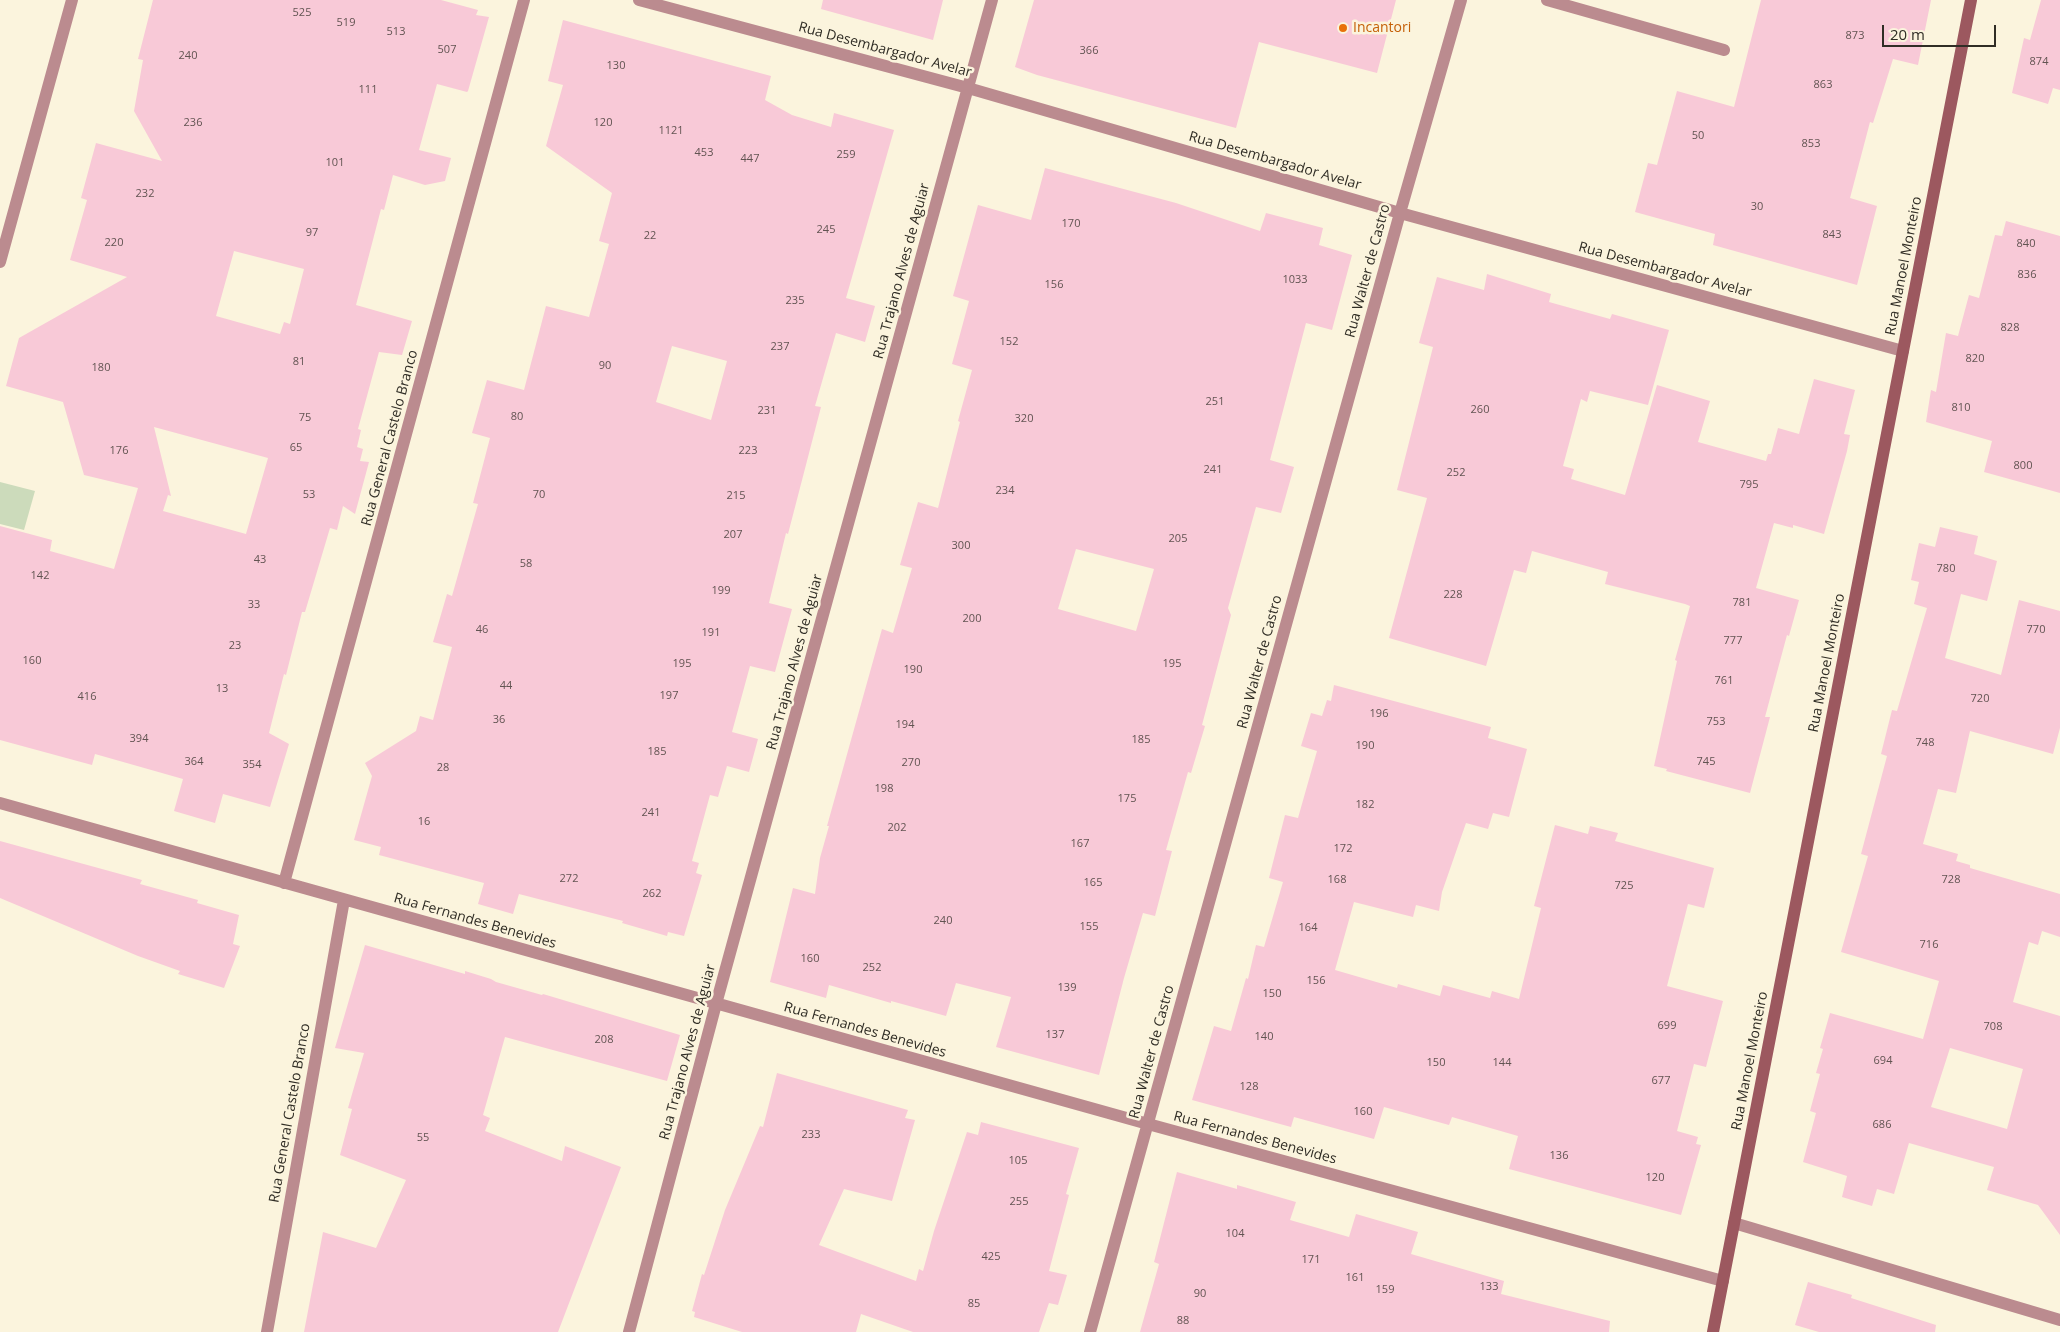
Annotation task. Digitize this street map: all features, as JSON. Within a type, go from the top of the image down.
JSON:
[{"type":"street","points":[[0,262],[72,0]]},
{"type":"street","name":"Rua General Castelo Branco","points":[[284,883],[524,0]]},
{"type":"street","name":"Rua Desembargador Avelar","points":[[639,0],[968,88],[1400,213],[1903,351]]},
{"type":"street","name":"Rua Trajano Alves de Aguiar","points":[[629,1332],[716,1004],[992,0]]},
{"type":"street","name":"Rua Walter de Castro","points":[[1090,1332],[1400,213],[1461,0]]},
{"type":"street","points":[[1547,0],[1724,50]]},
{"type":"street","name":"Rua Manoel Monteiro","points":[[1713,1332],[1971,0]]},
{"type":"street","name":"Rua Fernandes Benevides","points":[[0,803],[1148,1124],[1723,1281]]},
{"type":"street","name":"Rua General Castelo Branco","points":[[267,1332],[344,900]]},
{"type":"street","points":[[1734,1223],[2060,1320]]},
{"type":"green space","points":[[0,482],[35,491],[24,530],[0,524]]},
{"type":"building","points":[[153,0],[441,0],[478,10],[476,15],[489,17],[468,91],[437,84],[419,150],[451,158],[445,181],[425,185],[393,175],[384,210],[381,209],[356,305],[412,321],[402,355],[379,352],[358,429],[361,430],[357,447],[363,449],[360,461],[369,462],[355,514],[343,506],[337,530],[330,528],[305,612],[302,612],[269,733],[289,744],[270,807],[223,794],[215,823],[174,811],[183,779],[95,754],[92,765],[0,740],[0,526],[52,540],[50,551],[114,569],[138,488],[84,475],[63,402],[6,386],[19,338],[127,277],[70,260],[87,200],[81,198],[96,143],[162,161],[134,111],[143,60],[138,59]],"holes":[[[234,251],[304,269],[290,324],[284,322],[280,334],[216,316]],[[154,427],[268,458],[246,534],[163,511],[168,495],[171,496]]]},
{"type":"building","points":[[823,0],[943,0],[933,40],[821,9]]},
{"type":"building","points":[[1034,0],[1396,0],[1377,73],[1259,42],[1236,128],[1037,75],[1015,67]]},
{"type":"building","points":[[1761,0],[1931,0],[1918,65],[1893,59],[1873,123],[1870,122],[1850,198],[1877,206],[1857,285],[1713,245],[1715,234],[1635,212],[1648,163],[1657,165],[1677,91],[1734,107]]},
{"type":"building","points":[[2041,0],[2060,0],[2060,90],[2053,88],[2048,104],[2012,93],[2024,38],[2030,40]]},
{"type":"building","points":[[563,20],[771,76],[765,100],[792,115],[831,127],[834,113],[894,130],[846,298],[875,306],[865,342],[836,333],[815,406],[821,407],[788,534],[786,533],[769,603],[792,609],[775,672],[750,666],[732,732],[758,739],[749,772],[727,766],[718,797],[710,795],[692,861],[699,863],[696,873],[702,875],[684,936],[668,932],[667,936],[622,923],[623,921],[519,894],[513,914],[478,904],[484,883],[379,855],[381,847],[354,840],[372,776],[365,763],[416,731],[420,716],[433,720],[452,647],[433,642],[447,594],[452,596],[478,504],[473,503],[490,438],[472,433],[487,380],[524,390],[546,306],[589,317],[609,244],[599,241],[612,193],[546,146],[563,85],[548,81]],"holes":[[[672,346],[727,361],[711,420],[656,402]]]},
{"type":"building","points":[[1045,168],[1176,203],[1260,231],[1266,213],[1323,228],[1319,245],[1352,255],[1332,330],[1306,323],[1270,460],[1294,467],[1281,513],[1256,507],[1228,608],[1231,615],[1202,725],[1205,726],[1191,773],[1188,772],[1166,850],[1172,851],[1155,916],[1143,913],[1099,1075],[996,1047],[1011,997],[956,983],[946,1016],[891,1001],[891,1003],[829,985],[826,998],[770,982],[793,888],[815,894],[820,858],[829,826],[827,826],[882,629],[893,633],[912,568],[900,565],[918,502],[938,508],[972,370],[952,364],[969,301],[953,296],[978,205],[1031,220]],"holes":[[[1076,549],[1154,569],[1136,631],[1058,609]]]},
{"type":"building","points":[[2006,221],[2060,236],[2060,493],[1984,472],[1992,441],[1926,422],[1931,390],[1936,392],[1946,333],[1958,336],[1969,295],[1979,298],[1995,235],[2002,236]]},
{"type":"building","points":[[1487,274],[1551,294],[1549,302],[1610,319],[1612,314],[1669,330],[1648,405],[1590,391],[1587,402],[1581,399],[1563,466],[1574,469],[1571,479],[1625,495],[1657,385],[1710,401],[1698,442],[1766,461],[1768,454],[1771,454],[1778,428],[1799,434],[1814,379],[1855,390],[1844,434],[1850,435],[1847,451],[1824,534],[1793,525],[1793,528],[1774,523],[1756,588],[1799,600],[1789,636],[1787,635],[1765,717],[1770,717],[1750,793],[1666,771],[1667,769],[1654,766],[1677,661],[1675,660],[1690,606],[1605,584],[1608,572],[1532,551],[1526,573],[1514,570],[1486,666],[1389,638],[1427,498],[1397,490],[1433,347],[1419,343],[1437,277],[1484,290]]},
{"type":"building","points":[[1940,527],[1978,536],[1974,554],[1997,561],[1987,601],[1961,594],[1945,658],[2001,675],[2019,600],[2060,611],[2060,728],[2053,754],[1970,731],[1956,793],[1938,789],[1923,844],[1958,854],[1956,861],[1970,865],[1970,868],[2060,894],[2060,937],[2042,931],[2038,945],[2029,942],[2013,1002],[2060,1016],[2060,1235],[2038,1205],[1987,1190],[1994,1167],[1909,1143],[1894,1194],[1877,1189],[1872,1206],[1842,1197],[1847,1176],[1803,1162],[1816,1113],[1810,1111],[1820,1074],[1816,1073],[1823,1049],[1820,1048],[1830,1013],[1923,1039],[1939,981],[1841,952],[1868,856],[1861,854],[1887,756],[1881,754],[1892,710],[1897,711],[1927,608],[1914,604],[1919,582],[1911,580],[1919,543],[1935,547]],"holes":[[[1950,1048],[2023,1069],[2007,1129],[1931,1107]]]},
{"type":"building","points":[[1334,685],[1491,727],[1488,738],[1527,749],[1509,817],[1493,813],[1488,829],[1466,823],[1442,892],[1439,911],[1416,905],[1413,917],[1354,902],[1335,970],[1397,988],[1398,984],[1440,996],[1443,985],[1490,998],[1492,991],[1519,999],[1541,908],[1534,906],[1555,825],[1588,834],[1590,826],[1618,833],[1615,841],[1714,868],[1704,908],[1688,904],[1667,986],[1723,1001],[1706,1067],[1694,1064],[1677,1131],[1698,1137],[1696,1144],[1701,1145],[1681,1215],[1509,1169],[1518,1136],[1452,1117],[1449,1125],[1384,1107],[1374,1139],[1294,1117],[1291,1127],[1192,1100],[1214,1026],[1231,1031],[1246,978],[1248,979],[1256,945],[1264,947],[1283,882],[1269,878],[1285,815],[1298,818],[1317,751],[1301,746],[1311,713],[1322,716],[1327,700],[1331,701]]},
{"type":"building","points":[[0,841],[142,880],[140,884],[198,900],[197,903],[239,915],[233,944],[240,946],[224,988],[178,974],[180,971],[138,956],[0,898]]},
{"type":"building","points":[[365,945],[465,974],[465,971],[496,982],[680,1035],[667,1081],[505,1037],[483,1115],[490,1118],[485,1131],[562,1161],[565,1146],[621,1167],[558,1332],[304,1332],[323,1232],[376,1248],[406,1180],[340,1155],[352,1109],[348,1108],[364,1053],[335,1048]]},
{"type":"building","points":[[777,1073],[908,1110],[905,1118],[915,1120],[892,1201],[844,1189],[819,1245],[916,1281],[919,1269],[923,1271],[934,1231],[967,1132],[978,1135],[981,1122],[1079,1148],[1066,1194],[1069,1195],[1049,1271],[1067,1275],[1058,1305],[1049,1303],[1039,1332],[913,1332],[861,1314],[856,1332],[742,1332],[694,1317],[695,1312],[692,1311],[702,1274],[704,1275],[725,1210],[760,1126],[763,1127]]},
{"type":"building","points":[[1177,1172],[1237,1189],[1237,1185],[1296,1202],[1290,1220],[1349,1237],[1356,1214],[1418,1232],[1411,1254],[1504,1281],[1501,1294],[1610,1321],[1609,1332],[1140,1332],[1159,1264],[1154,1262]]},
{"type":"building","points":[[1808,1282],[1852,1295],[1851,1298],[1936,1325],[1935,1332],[1819,1332],[1795,1325]]},
{"type":"place","name":"Incantori","points":[[1343,28]]}]
